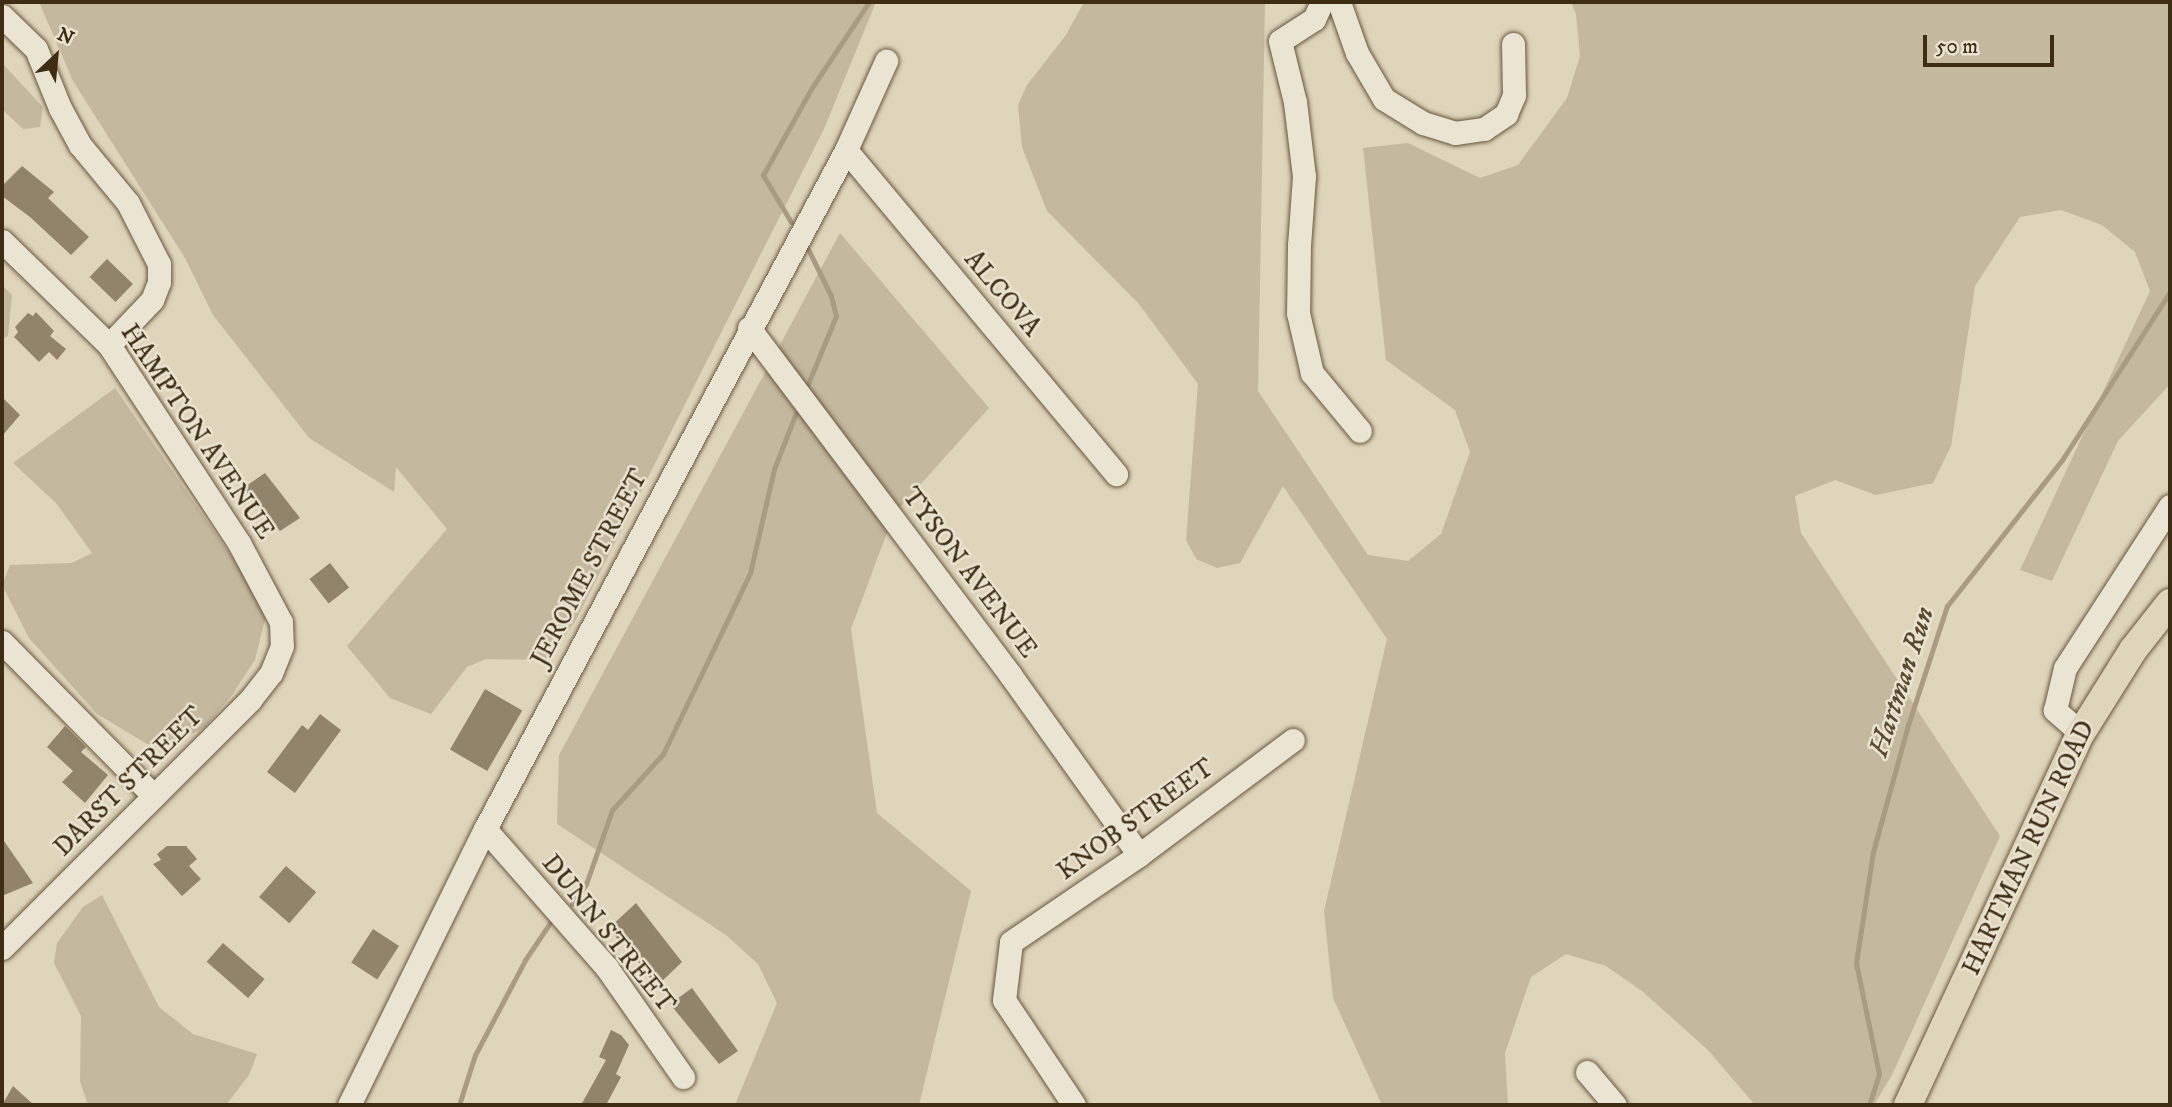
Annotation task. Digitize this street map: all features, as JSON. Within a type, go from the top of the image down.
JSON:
[{"type":"main road","name":"HARTMAN RUN ROAD","points":[[1908,1105],[2081,733],[2133,650],[2170,603]]},
{"type":"street","points":[[1322,2],[1314,19],[1280,41],[1295,102],[1304,176],[1298,313],[1312,373],[1360,431]]},
{"type":"street","points":[[1339,2],[1357,53],[1384,99],[1423,123],[1455,134],[1484,129],[1506,114],[1514,95],[1513,44]]},
{"type":"street","points":[[2,16],[36,49],[60,108],[80,145],[128,203],[159,264],[159,282],[152,300],[109,345]]},
{"type":"street","name":"JEROME STREET","points":[[349,1105],[485,829],[846,150],[886,61]]},
{"type":"street","name":"ALCOVA","points":[[846,150],[1116,474]]},
{"type":"street","name":"HAMPTON AVENUE","points":[[2,241],[109,345],[239,543],[281,622],[282,646]]},
{"type":"street","name":"TYSON AVENUE","points":[[749,328],[1011,676],[1139,855]]},
{"type":"street","points":[[2081,733],[2055,710],[2066,668],[2170,506]]},
{"type":"street","points":[[2,642],[154,796]]},
{"type":"street","name":"DARST STREET","points":[[3,943],[251,699],[271,673],[282,646]]},
{"type":"street","name":"KNOB STREET","points":[[1074,1105],[1004,1000],[1011,942],[1139,855],[1293,740]]},
{"type":"street","name":"DUNN STREET","points":[[485,829],[607,968],[683,1077]]},
{"type":"street","points":[[1587,1072],[1615,1105]]},
{"type":"shaded area","points":[[39,2],[876,2],[824,129],[576,620],[548,660],[486,659],[467,667],[431,714],[390,698],[347,646],[447,529],[396,467],[394,492],[309,438],[213,315],[185,258],[73,81]]},
{"type":"shaded area","points":[[1084,2],[1265,2],[1258,391],[1368,555],[1408,561],[1441,534],[1470,452],[1455,410],[1386,360],[1363,148],[1408,143],[1480,178],[1518,165],[1567,98],[1580,56],[1576,14],[1571,2],[2170,2],[2170,384],[2118,441],[2052,581],[2020,570],[2150,291],[2135,252],[2102,225],[2061,210],[2020,217],[1975,286],[1951,446],[1933,483],[1876,495],[1835,480],[1795,496],[1801,533],[2000,836],[1892,1075],[1874,1105],[1755,1105],[1708,1050],[1642,991],[1606,966],[1566,954],[1531,977],[1505,1053],[1508,1105],[1382,1105],[1333,998],[1324,911],[1387,639],[1283,486],[1240,563],[1217,568],[1196,559],[1186,540],[1198,384],[1139,304],[1047,211],[1022,147],[1018,105],[1027,85],[1066,35]]},
{"type":"shaded area","points":[[2,63],[43,107],[40,127],[23,129],[2,109]]},
{"type":"shaded area","points":[[840,233],[989,408],[894,514],[851,629],[877,813],[971,891],[919,1105],[735,1105],[777,1003],[758,964],[726,935],[557,824],[559,755]]},
{"type":"shaded area","points":[[2,285],[12,295],[8,336],[2,339]]},
{"type":"shaded area","points":[[115,388],[261,599],[265,619],[255,660],[232,695],[204,728],[169,745],[147,744],[97,714],[29,638],[2,585],[10,565],[72,563],[92,553],[56,503],[13,463]]},
{"type":"shaded area","points":[[102,895],[159,1007],[193,1034],[257,1054],[249,1075],[226,1105],[88,1105],[80,1081],[81,1016],[54,963],[57,943],[83,907]]},
{"type":"building","points":[[22,166],[54,192],[48,198],[89,237],[71,255],[30,217],[2,196],[2,186]]},
{"type":"building","points":[[107,259],[133,284],[116,302],[90,277]]},
{"type":"building","points":[[36,312],[54,331],[50,336],[66,349],[57,360],[49,352],[39,362],[14,337],[18,332],[15,327],[28,313],[33,316]]},
{"type":"building","points":[[2,397],[20,415],[2,436]]},
{"type":"building","points":[[265,473],[300,518],[280,531],[243,488]]},
{"type":"building","points":[[330,563],[349,587],[329,603],[310,579]]},
{"type":"building","points":[[485,689],[522,710],[487,771],[450,750]]},
{"type":"building","points":[[320,714],[341,730],[295,793],[267,772],[302,725],[308,730]]},
{"type":"building","points":[[65,726],[86,747],[81,752],[108,775],[85,803],[62,782],[73,771],[47,747]]},
{"type":"building","points":[[2,838],[33,883],[2,896]]},
{"type":"building","points":[[167,846],[186,846],[197,859],[189,866],[201,879],[182,896],[153,864],[161,860],[157,854]]},
{"type":"building","points":[[286,866],[316,892],[289,923],[259,897]]},
{"type":"building","points":[[636,903],[682,962],[658,985],[639,968],[641,966],[623,938],[619,941],[609,928]]},
{"type":"building","points":[[373,929],[399,946],[377,979],[351,963]]},
{"type":"building","points":[[223,943],[265,979],[248,998],[207,962]]},
{"type":"building","points":[[692,988],[738,1051],[719,1064],[670,1004]]},
{"type":"building","points":[[611,1030],[621,1035],[629,1045],[616,1074],[621,1077],[606,1105],[581,1105],[606,1060],[599,1057]]},
{"type":"building","points":[[13,1086],[34,1105],[2,1105]]},
{"type":"waterway","points":[[791,222],[763,175],[811,89],[869,2]]},
{"type":"waterway","points":[[808,249],[831,296],[836,316],[808,384]]},
{"type":"waterway","name":"Hartman Run","points":[[1869,1105],[1879,1074],[1856,963],[1873,852],[1908,725],[1947,606],[2062,460],[2170,292]]},
{"type":"waterway","points":[[572,904],[586,884],[612,810],[663,754],[750,573],[774,469],[796,413]]},
{"type":"waterway","points":[[459,1105],[475,1055],[525,960],[550,923]]}]
